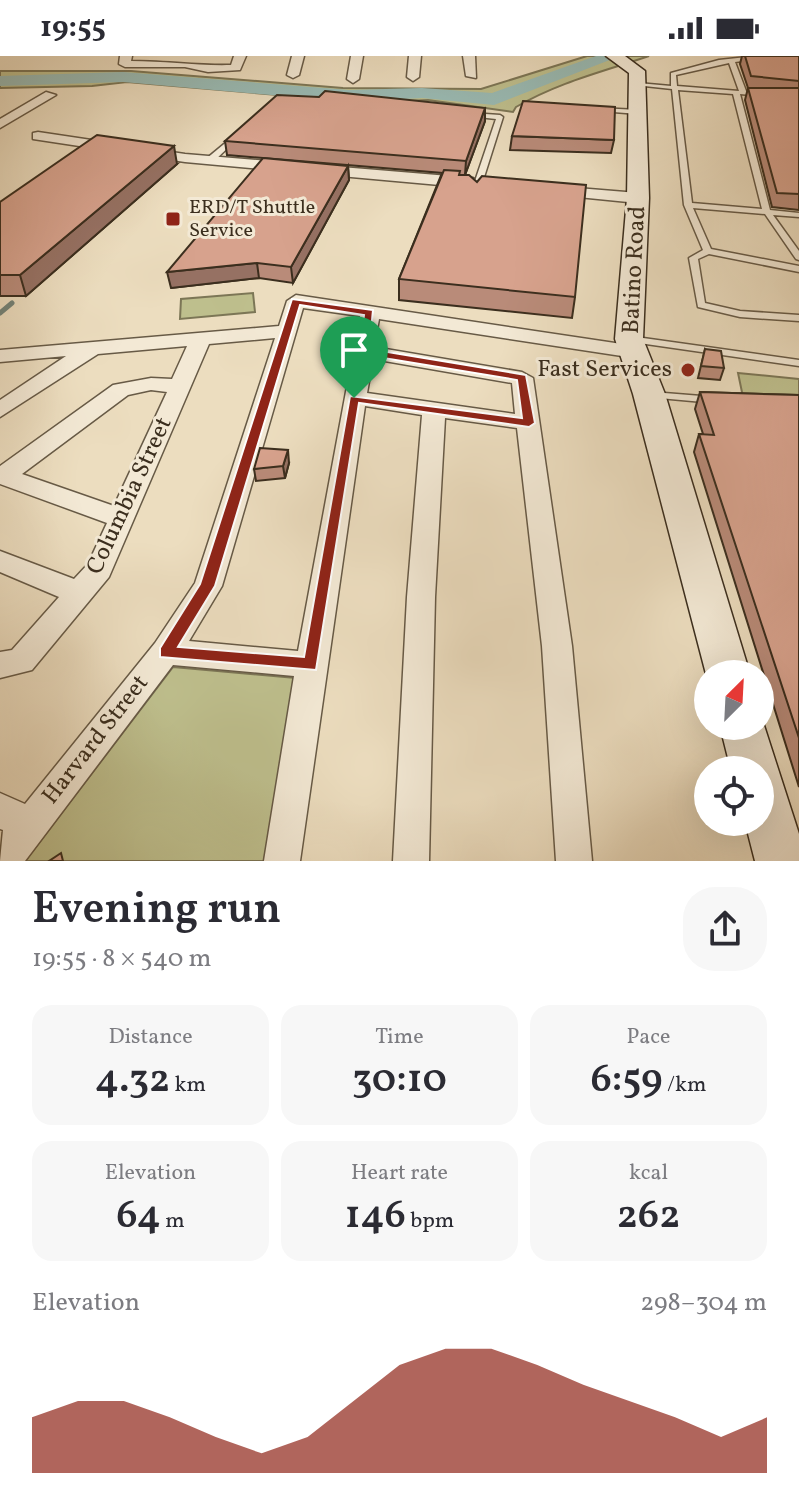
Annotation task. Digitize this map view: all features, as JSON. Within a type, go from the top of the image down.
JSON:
[{"type":"main road","name":"Batino Road","points":[[630,79],[638,198],[632,346],[649,394],[724,660]]},
{"type":"main road","points":[[774,836],[781,861]]},
{"type":"street","points":[[126,56],[125,64],[187,60],[208,69],[238,62]]},
{"type":"street","points":[[293,75],[298,56]]},
{"type":"street","points":[[353,79],[357,56]]},
{"type":"street","points":[[413,77],[415,56]]},
{"type":"street","points":[[469,56],[472,76]]},
{"type":"street","points":[[0,124],[50,95]]},
{"type":"street","points":[[0,105],[32,105]]},
{"type":"street","points":[[38,136],[95,151],[482,188]]},
{"type":"street","points":[[537,189],[638,198]]},
{"type":"street","name":"Harvard Street","points":[[2,861],[15,817],[166,652],[208,586],[296,301],[370,312]]},
{"type":"street","points":[[282,861],[370,312],[632,346]]},
{"type":"street","points":[[0,356],[285,331]]},
{"type":"street","name":"Columbia Street","points":[[0,665],[21,661],[82,594],[99,570],[201,338]]},
{"type":"street","points":[[0,410],[93,348]]},
{"type":"street","points":[[363,351],[522,378],[557,646],[574,861]]},
{"type":"street","points":[[2,475],[121,390],[151,384],[179,386]]},
{"type":"street","points":[[354,398],[529,423]]},
{"type":"street","points":[[411,861],[421,597],[434,411]]},
{"type":"street","points":[[2,475],[122,519]]},
{"type":"street","points":[[0,561],[82,594]]},
{"type":"street","points":[[166,652],[311,665]]},
{"type":"lane","points":[[708,251],[688,205],[673,74],[731,60],[772,58]]},
{"type":"lane","points":[[731,60],[767,212],[799,257]]},
{"type":"lane","points":[[597,109],[630,79],[675,88],[771,94]]},
{"type":"lane","points":[[455,114],[500,117],[482,188]]},
{"type":"lane","points":[[209,161],[242,132]]},
{"type":"lane","points":[[688,205],[799,215]]},
{"type":"lane","points":[[799,269],[708,251],[693,258],[701,305],[727,312],[799,318]]},
{"type":"lane","points":[[632,346],[799,363]]},
{"type":"lane","points":[[649,394],[735,401]]},
{"type":"green space","points":[[587,56],[649,56],[548,91],[516,107],[513,112],[428,100],[386,102],[127,82],[0,88],[0,71],[131,71],[343,88],[481,89]]},
{"type":"green space","points":[[253,293],[255,312],[180,319],[181,299]]},
{"type":"green space","points":[[738,373],[799,379],[799,403],[743,397]]},
{"type":"green space","points":[[173,667],[296,678],[264,861],[25,861]]},
{"type":"building","points":[[745,56],[799,56],[799,81],[751,76]]},
{"type":"building","points":[[748,88],[799,88],[799,194],[777,193]]},
{"type":"building","points":[[325,91],[485,108],[466,161],[225,141],[277,95],[319,97]]},
{"type":"building","points":[[523,101],[615,107],[614,140],[512,136]]},
{"type":"building","points":[[97,135],[174,146],[20,275],[0,275],[0,202]]},
{"type":"building","points":[[263,158],[348,166],[291,267],[257,263],[167,272]]},
{"type":"building","points":[[444,170],[460,171],[459,175],[469,175],[477,182],[482,176],[586,185],[575,297],[399,279]]},
{"type":"building","points":[[705,349],[721,351],[724,368],[701,366]]},
{"type":"building","points":[[700,392],[799,395],[799,738],[699,434],[714,435]]},
{"type":"building","points":[[260,448],[288,450],[283,466],[254,469]]},
{"type":"building","points":[[61,853],[63,861],[49,861]]},
{"type":"waterway","points":[[0,81],[123,77],[349,96],[422,93],[494,99],[612,56]]},
{"type":"waterway","points":[[0,313],[12,303]]},
{"type":"place","name":"ERD/T Shuttle Service","points":[[173,219]]},
{"type":"place","name":"Fast Services","points":[[688,370]]},
{"type":"route","points":[[296,301],[370,312],[363,351],[522,378],[529,423],[354,398],[311,665],[166,652],[208,586],[296,301]]}]
